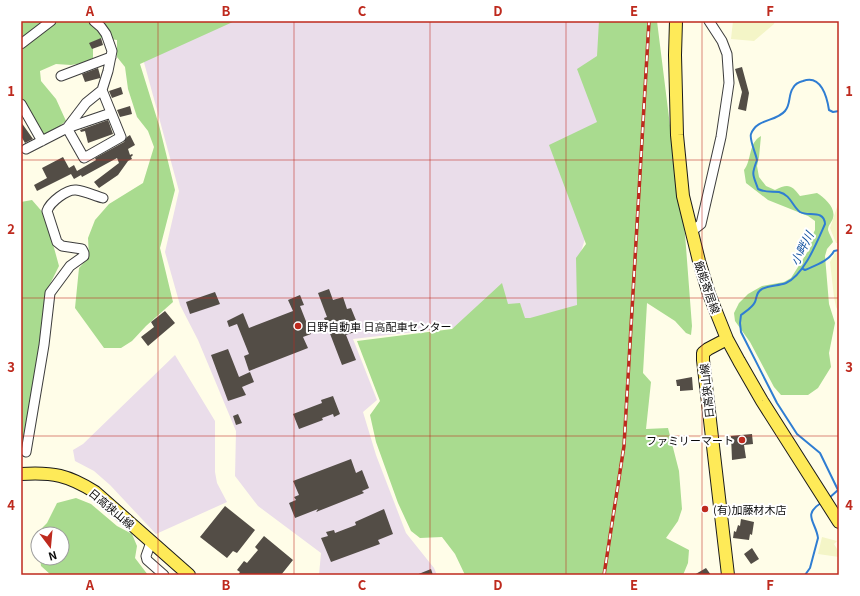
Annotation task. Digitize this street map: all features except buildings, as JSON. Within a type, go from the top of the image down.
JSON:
[{"type":"main road","name":"飯能寄居線","points":[[676,21],[675,56],[677,135],[683,196],[709,294],[727,339],[762,401],[839,522]]},
{"type":"main road","name":"日高狭山線","points":[[727,339],[708,349],[704,353],[703,360],[728,575]]},
{"type":"main road","name":"日高狭山線","points":[[21,474],[40,473],[63,476],[80,483],[95,492],[189,575]]},
{"type":"street","points":[[21,44],[52,21]]},
{"type":"street","points":[[67,128],[83,107],[102,90],[111,57],[112,51],[106,34],[94,21]]},
{"type":"street","points":[[691,229],[696,228],[701,224],[721,137],[729,83],[727,54],[722,41],[709,21]]},
{"type":"street","points":[[61,76],[111,57]]},
{"type":"street","points":[[67,128],[84,158],[121,137],[102,90]]},
{"type":"street","points":[[21,104],[42,141]]},
{"type":"street","points":[[83,107],[89,121]]},
{"type":"street","points":[[26,149],[67,128],[111,113]]},
{"type":"street","points":[[26,452],[44,346],[50,293],[70,266],[84,256],[82,250],[62,246],[57,242],[47,211],[48,207],[61,195],[75,190],[103,198]]},
{"type":"street","points":[[152,542],[146,556],[147,560],[164,575]]},
{"type":"shaded area","points":[[208,21],[603,21],[605,124],[585,239],[578,261],[580,309],[529,319],[353,339],[377,400],[363,412],[376,455],[406,533],[434,568],[437,575],[319,575],[321,553],[258,506],[235,476],[236,431],[198,340],[180,305],[165,252],[179,191],[142,55]]},
{"type":"shaded area","points":[[175,355],[215,421],[215,472],[217,483],[227,502],[156,534],[110,485],[94,471],[75,461],[73,450],[83,444]]},
{"type":"green space","points":[[21,21],[235,21],[140,64],[159,125],[175,190],[160,248],[173,302],[146,326],[132,341],[121,348],[104,348],[75,308],[79,268],[89,257],[88,238],[95,220],[109,204],[143,183],[154,147],[148,131],[137,117],[128,89],[125,67],[117,57],[117,40],[102,38],[93,42],[93,58],[83,63],[71,65],[56,64],[40,71],[41,81],[56,99],[66,121],[57,128],[43,135],[21,99]]},
{"type":"green space","points":[[599,21],[657,21],[685,234],[692,326],[691,335],[686,333],[675,321],[647,303],[643,373],[651,382],[646,429],[668,428],[679,471],[682,509],[678,521],[666,538],[689,550],[688,563],[683,575],[465,575],[455,554],[442,537],[420,538],[411,531],[398,503],[376,442],[370,415],[380,401],[357,341],[452,329],[502,283],[508,304],[520,303],[525,318],[530,318],[577,305],[576,258],[586,244],[549,145],[597,122],[577,69],[597,56]]},
{"type":"green space","points":[[733,21],[775,21],[774,24],[754,41],[731,39]]},
{"type":"green space","points":[[761,136],[757,166],[759,177],[766,186],[775,190],[783,186],[789,186],[795,189],[800,196],[817,193],[826,200],[834,214],[828,230],[833,242],[827,249],[825,256],[829,304],[835,323],[829,353],[831,367],[818,388],[808,395],[781,395],[774,387],[750,342],[735,321],[734,313],[739,303],[748,294],[762,286],[784,282],[791,278],[812,245],[810,240],[815,230],[815,221],[808,216],[768,200],[746,183],[744,170],[754,143]]},
{"type":"green space","points":[[32,200],[45,215],[59,266],[45,294],[38,354],[25,440],[21,446],[21,202]]},
{"type":"green space","points":[[839,201],[839,243],[836,243],[830,228]]},
{"type":"green space","points":[[839,251],[839,312],[836,307],[834,297],[830,262],[835,253]]},
{"type":"green space","points":[[76,498],[91,504],[117,526],[132,534],[137,546],[135,558],[148,575],[51,575],[41,566],[70,566],[70,526],[44,526],[57,503]]},
{"type":"green space","points":[[822,537],[837,541],[834,544],[839,552],[839,557],[818,554]]},
{"type":"waterway","name":"小畔川","points":[[828,499],[838,490],[820,453],[797,434],[777,403],[741,332],[740,323],[741,315],[754,304],[760,290],[786,283],[799,273],[809,257],[825,224],[822,216],[800,212],[783,193],[758,189],[753,175],[757,160],[751,134],[758,125],[777,117],[785,111],[791,91],[797,83],[803,81],[809,80],[819,84],[825,93],[829,110],[833,112],[839,111]]},
{"type":"waterway","points":[[803,269],[805,270],[822,262],[834,251],[839,250]]},
{"type":"waterway","name":"小畔川","points":[[805,575],[810,568],[818,538],[811,515],[815,507],[821,503]]},
{"type":"railway","points":[[604,575],[624,446],[649,21]]},
{"type":"place","name":"日野自動車 日高配車センター","points":[[298,326]]},
{"type":"place","name":"ファミリーマート","points":[[742,440]]},
{"type":"place","name":"(有)加藤材木店","points":[[705,509]]}]
